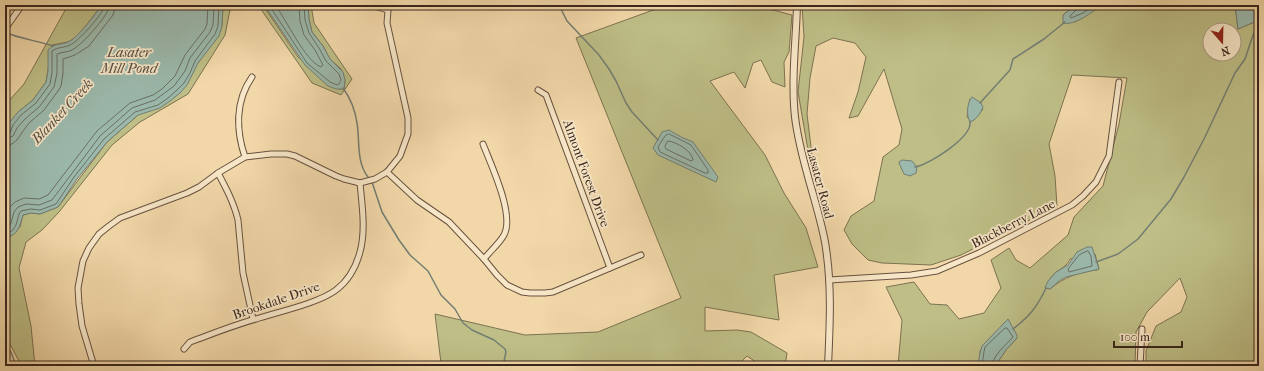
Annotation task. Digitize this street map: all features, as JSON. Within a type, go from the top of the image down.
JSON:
[{"type":"street","points":[[5,29],[22,5]]},
{"type":"street","points":[[94,366],[82,326],[78,288],[83,261],[89,248],[99,234],[120,218],[187,193],[199,187],[218,173],[245,157],[279,154],[295,156],[336,176],[360,183],[375,179],[387,172],[400,156],[408,134],[408,118],[387,23],[389,8],[371,5]]},
{"type":"street","name":"Lasater Road","points":[[797,5],[794,87],[795,117],[803,160],[825,242],[830,280],[828,366]]},
{"type":"street","points":[[245,157],[241,147],[239,113],[243,92],[252,77]]},
{"type":"street","name":"Blackberry Lane","points":[[830,280],[910,275],[937,271],[979,253],[1072,205],[1096,182],[1109,156],[1119,82]]},
{"type":"street","name":"Almont Forest Drive","points":[[538,90],[546,95],[610,268]]},
{"type":"street","points":[[483,144],[507,210],[508,223],[504,235],[484,259]]},
{"type":"street","points":[[387,172],[417,200],[449,222],[507,285],[522,292],[553,292],[641,255]]},
{"type":"street","points":[[218,173],[236,211],[244,280],[253,319]]},
{"type":"street","name":"Brookdale Drive","points":[[184,349],[190,342],[253,319],[296,307],[338,289],[346,280],[357,262],[362,242],[363,220],[360,183]]},
{"type":"street","points":[[1140,366],[1142,329]]},
{"type":"green space","points":[[68,5],[102,5],[78,36],[68,42],[52,45],[46,82],[33,100],[18,112],[6,131],[5,137],[5,105],[24,84]]},
{"type":"green space","points":[[223,5],[231,5],[225,35],[188,94],[140,122],[112,145],[59,212],[42,230],[26,242],[19,268],[31,326],[35,366],[20,366],[20,363],[11,346],[5,339],[5,237],[10,237],[20,227],[23,215],[31,213],[40,214],[58,207],[107,142],[198,63],[222,26]]},
{"type":"green space","points":[[258,5],[263,5],[298,57],[339,89],[344,89],[345,80],[341,69],[330,59],[323,46],[312,32],[308,5],[311,5],[314,23],[352,79],[341,95],[312,83]]},
{"type":"green space","points":[[667,5],[754,5],[792,15],[789,52],[784,62],[785,87],[772,82],[761,60],[753,63],[745,88],[734,72],[710,81],[765,155],[784,193],[806,228],[818,267],[774,275],[779,320],[705,307],[705,331],[737,330],[751,332],[787,353],[785,366],[762,366],[747,356],[737,366],[446,366],[441,363],[435,314],[525,335],[598,332],[681,298],[576,38]]},
{"type":"green space","points":[[802,5],[1076,5],[1063,15],[1075,22],[1102,5],[1235,5],[1237,22],[1202,22],[1202,62],[1242,62],[1242,27],[1259,20],[1259,366],[1146,366],[1146,351],[1156,326],[1181,312],[1187,297],[1180,278],[1147,312],[1136,332],[1135,366],[995,366],[1006,350],[1017,338],[995,333],[980,351],[980,360],[977,366],[898,366],[902,320],[886,287],[914,282],[930,304],[947,305],[959,319],[984,313],[1001,288],[991,260],[1009,248],[1016,260],[1030,268],[1068,235],[1074,217],[1103,186],[1119,124],[1127,78],[1072,75],[1049,144],[1055,176],[1057,206],[961,255],[931,265],[882,263],[868,260],[852,244],[844,230],[851,216],[874,201],[883,157],[899,145],[902,129],[884,69],[858,116],[849,118],[858,92],[866,57],[855,43],[833,38],[816,46],[810,78],[807,114],[812,155],[809,156],[798,92],[804,37]],"holes":[[[970,99],[983,109],[973,121],[967,117]],[[1095,254],[1099,269],[1072,276],[1061,281],[1050,289],[1046,288],[1053,275],[1066,265],[1070,259]]]},
{"type":"water","name":"Lasater Mill Pond","points":[[102,5],[223,5],[222,26],[219,36],[198,63],[187,85],[180,93],[160,108],[138,115],[107,142],[77,179],[58,207],[40,214],[31,213],[23,215],[16,233],[5,237],[5,140],[9,123],[18,112],[33,100],[46,82],[48,71],[48,50],[58,44],[68,42],[77,36]]},
{"type":"water","points":[[264,5],[308,5],[312,32],[323,46],[330,59],[343,72],[345,80],[344,89],[336,89],[328,86],[305,65]]},
{"type":"water","points":[[1076,5],[1102,5],[1078,20],[1063,23],[1063,15]]},
{"type":"water","points":[[1235,5],[1259,5],[1259,20],[1242,27],[1242,22],[1237,22]]},
{"type":"water","points":[[972,97],[981,103],[983,107],[978,116],[970,122],[968,109],[969,102]]},
{"type":"water","points":[[669,130],[693,142],[718,177],[716,182],[658,155],[653,148],[662,132]]},
{"type":"water","points":[[902,160],[912,161],[917,167],[916,173],[910,176],[904,174],[899,163]]},
{"type":"water","points":[[1087,247],[1092,247],[1099,269],[1066,277],[1050,289],[1045,288],[1048,281],[1056,272],[1068,265],[1077,252]]},
{"type":"water","points":[[1008,319],[1017,335],[1017,338],[1006,350],[995,366],[977,366],[982,346]]},
{"type":"waterway","points":[[559,5],[567,21],[599,55],[609,69],[632,112],[658,140]]},
{"type":"waterway","points":[[980,103],[1010,70],[1013,59],[1044,39],[1065,22]]},
{"type":"waterway","points":[[1096,262],[1118,254],[1138,239],[1171,199],[1204,139],[1235,73],[1245,59],[1253,35],[1259,26]]},
{"type":"waterway","points":[[7,33],[53,46]]},
{"type":"waterway","points":[[343,88],[355,113],[360,158],[364,171],[368,177]]},
{"type":"waterway","points":[[915,167],[930,161],[958,142],[965,135],[970,121]]},
{"type":"waterway","points":[[372,182],[382,212],[399,240],[410,255],[428,271],[441,295],[455,309],[463,323],[472,330],[494,340],[505,349],[506,352],[503,366]]},
{"type":"waterway","points":[[1013,329],[1032,311],[1046,288]]},
{"type":"waterway","name":"Blanket Creek","points":[[5,346],[11,352],[16,366]]}]
